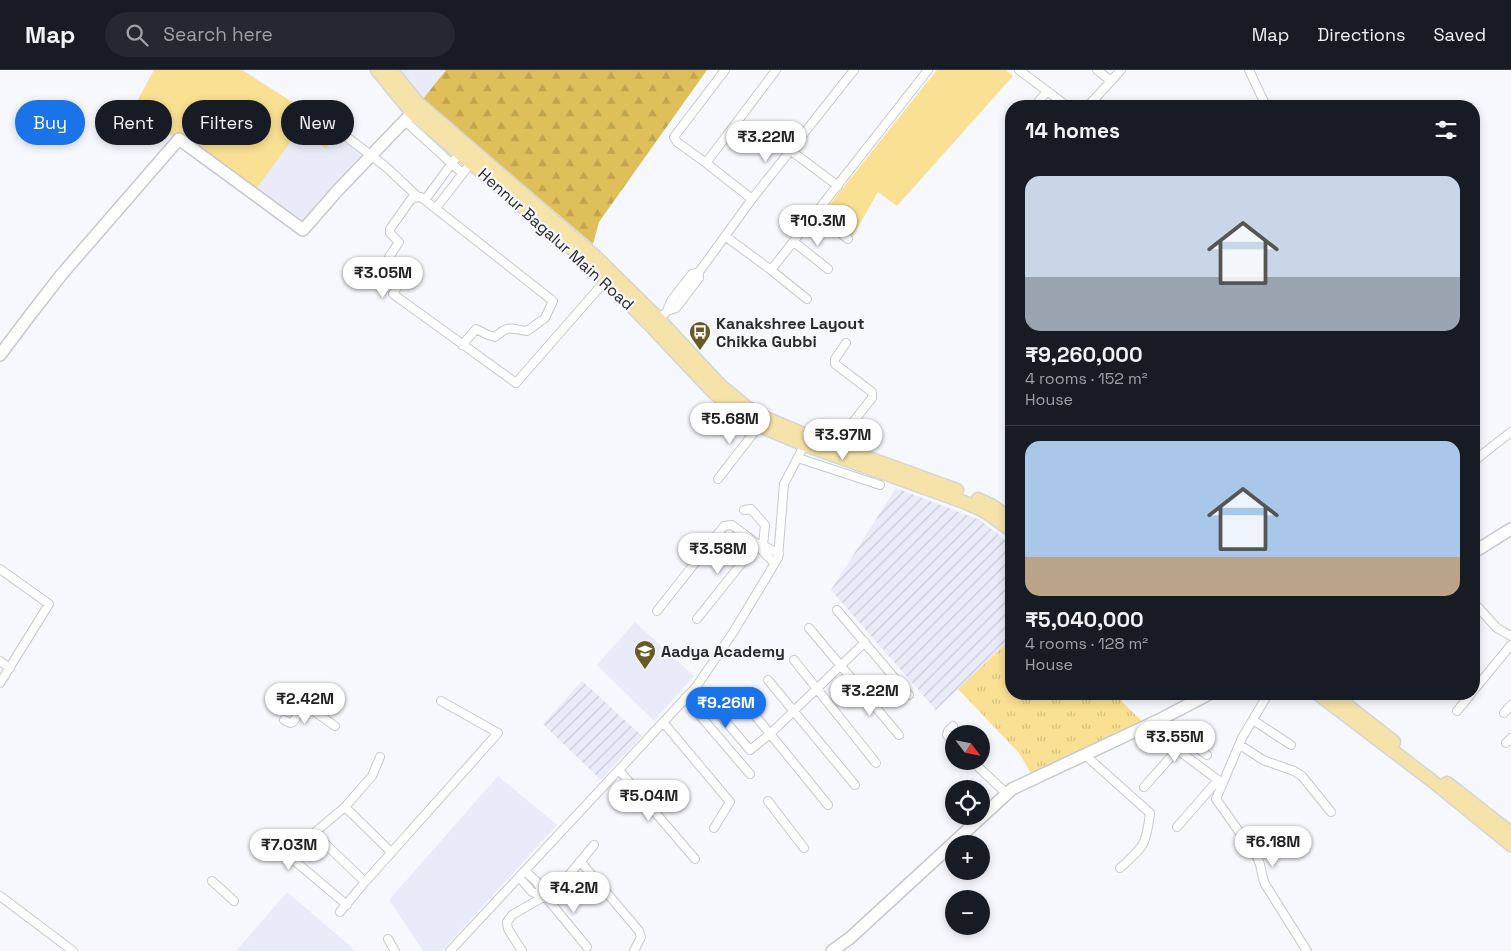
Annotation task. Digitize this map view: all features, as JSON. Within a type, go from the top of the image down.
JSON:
[{"type":"main road","points":[[377,70],[412,113]]},
{"type":"main road","points":[[391,70],[412,113]]},
{"type":"main road","points":[[0,355],[62,274],[179,138],[302,230],[412,113]]},
{"type":"main road","name":"Hennur Bagalur Main Road","points":[[412,113],[456,158],[471,163],[606,280],[660,319],[714,393],[741,416],[759,426],[806,441],[964,502],[984,511],[1005,526]]},
{"type":"main road","name":"Hennur Bagalur Main Road","points":[[412,113],[596,256],[660,319],[721,386],[748,408],[806,441],[834,446],[967,494],[991,505],[1005,515]]},
{"type":"main road","points":[[1480,548],[1511,529]]},
{"type":"main road","points":[[1480,556],[1511,538]]},
{"type":"main road","points":[[832,951],[850,938],[1012,789],[1197,700]]},
{"type":"main road","points":[[1326,700],[1431,780],[1511,845]]},
{"type":"main road","points":[[1341,700],[1511,834]]},
{"type":"street","points":[[724,70],[674,136],[677,142],[752,199]]},
{"type":"street","points":[[706,163],[775,70]]},
{"type":"street","points":[[660,319],[692,274],[700,272],[752,199],[854,70]]},
{"type":"street","points":[[771,270],[928,70]]},
{"type":"street","points":[[1019,70],[1060,100]]},
{"type":"street","points":[[1097,70],[1111,81]]},
{"type":"street","points":[[1094,100],[1121,70]]},
{"type":"street","points":[[1249,70],[1263,100]]},
{"type":"street","points":[[1040,100],[1047,91]]},
{"type":"street","points":[[354,142],[421,198],[553,301],[545,318],[527,332],[512,327],[506,328],[495,338],[476,329],[462,345]]},
{"type":"street","points":[[790,150],[838,186]]},
{"type":"street","points":[[462,172],[456,158],[421,198],[412,198],[390,230],[390,233],[399,242],[389,258],[404,276],[393,294],[516,383],[606,280]]},
{"type":"street","points":[[436,208],[462,172],[471,163]]},
{"type":"street","points":[[815,213],[848,240]]},
{"type":"street","points":[[725,236],[807,299]]},
{"type":"street","points":[[794,242],[828,269]]},
{"type":"street","points":[[834,446],[872,398],[872,392],[866,386],[835,364],[835,359],[846,344]]},
{"type":"street","points":[[718,479],[759,426]]},
{"type":"street","points":[[1480,456],[1511,432]]},
{"type":"street","points":[[450,951],[696,687],[734,631],[775,563],[779,554],[784,484],[806,441]]},
{"type":"street","points":[[798,458],[880,486]]},
{"type":"street","points":[[697,619],[760,545],[765,525],[751,509],[744,510]]},
{"type":"street","points":[[657,611],[724,526],[730,524],[735,526],[760,545],[779,554]]},
{"type":"street","points":[[760,545],[767,556],[775,563]]},
{"type":"street","points":[[0,569],[49,604],[0,683]]},
{"type":"street","points":[[837,610],[909,695]]},
{"type":"street","points":[[1480,610],[1497,628],[1511,636]]},
{"type":"street","points":[[809,628],[899,735]]},
{"type":"street","points":[[696,687],[750,750],[770,734],[865,642]]},
{"type":"street","points":[[1480,683],[1511,645]]},
{"type":"street","points":[[794,660],[876,763]]},
{"type":"street","points":[[0,661],[10,668]]},
{"type":"street","points":[[768,680],[855,785]]},
{"type":"street","points":[[685,698],[750,774]]},
{"type":"street","points":[[1265,700],[1240,745],[1216,799],[1258,857],[1265,884],[1307,951]]},
{"type":"street","points":[[1457,711],[1466,700]]},
{"type":"street","points":[[340,912],[498,733],[440,701]]},
{"type":"street","points":[[1504,713],[1511,705]]},
{"type":"street","points":[[284,720],[290,723],[293,722],[301,710],[308,707],[335,726]]},
{"type":"street","points":[[749,708],[828,805]]},
{"type":"street","points":[[1253,720],[1291,745]]},
{"type":"street","points":[[663,722],[730,802],[730,805],[714,828]]},
{"type":"street","points":[[1153,722],[1177,750],[1218,780],[1177,827]]},
{"type":"street","points":[[1153,722],[1207,755]]},
{"type":"street","points":[[1240,745],[1263,760],[1294,771],[1302,776],[1331,812]]},
{"type":"street","points":[[1144,787],[1177,750]]},
{"type":"street","points":[[1085,755],[1150,813],[1148,833],[1142,848],[1120,868]]},
{"type":"street","points":[[347,905],[290,857],[290,851],[345,807],[372,776],[380,757]]},
{"type":"street","points":[[620,770],[695,859]]},
{"type":"street","points":[[982,770],[1007,794]]},
{"type":"street","points":[[768,801],[804,848]]},
{"type":"street","points":[[345,807],[392,852]]},
{"type":"street","points":[[314,833],[365,882]]},
{"type":"street","points":[[522,951],[508,928],[508,919],[559,887],[594,845]]},
{"type":"street","points":[[580,862],[639,931],[641,937],[634,951]]},
{"type":"street","points":[[526,871],[586,947]]},
{"type":"street","points":[[519,877],[532,892],[545,896]]},
{"type":"street","points":[[212,881],[234,901]]},
{"type":"street","points":[[0,896],[73,951]]},
{"type":"street","points":[[388,939],[394,951]]},
{"type":"shaded area","points":[[154,70],[243,70],[289,100],[281,100],[281,145],[354,145],[354,143],[367,151],[303,224],[196,145],[271,145],[271,100],[182,100],[182,134],[180,133],[175,138],[172,136],[172,100],[138,100]]},
{"type":"shaded area","points":[[399,70],[446,70],[423,99]]},
{"type":"shaded area","points":[[896,488],[980,520],[1005,540],[1005,645],[936,710],[831,590]]},
{"type":"shaded area","name":"Aadya Academy","points":[[635,622],[694,676],[654,721],[597,665]]},
{"type":"shaded area","points":[[582,681],[642,736],[601,780],[543,724]]},
{"type":"shaded area","points":[[498,776],[557,825],[442,951],[423,951],[389,900]]},
{"type":"shaded area","points":[[287,892],[356,951],[236,951]]},
{"type":"green space","points":[[154,70],[242,70],[289,100],[281,100],[281,145],[288,145],[256,189],[196,145],[271,145],[271,100],[182,100],[182,134],[180,133],[175,138],[172,136],[172,100],[138,100]]},
{"type":"green space","points":[[446,70],[707,70],[599,222],[593,244],[423,99]]},
{"type":"green space","points":[[937,70],[1006,70],[1013,76],[897,206],[878,192],[851,239],[822,214]]},
{"type":"green space","points":[[320,145],[329,145],[326,149]]},
{"type":"green space","points":[[1005,645],[1005,700],[1120,700],[1142,721],[1032,775],[1019,753],[958,689]]},
{"type":"place","name":"Kanakshree Layout Chikka Gubbi","points":[[700,351]]},
{"type":"place","name":"Aadya Academy","points":[[645,670]]}]
